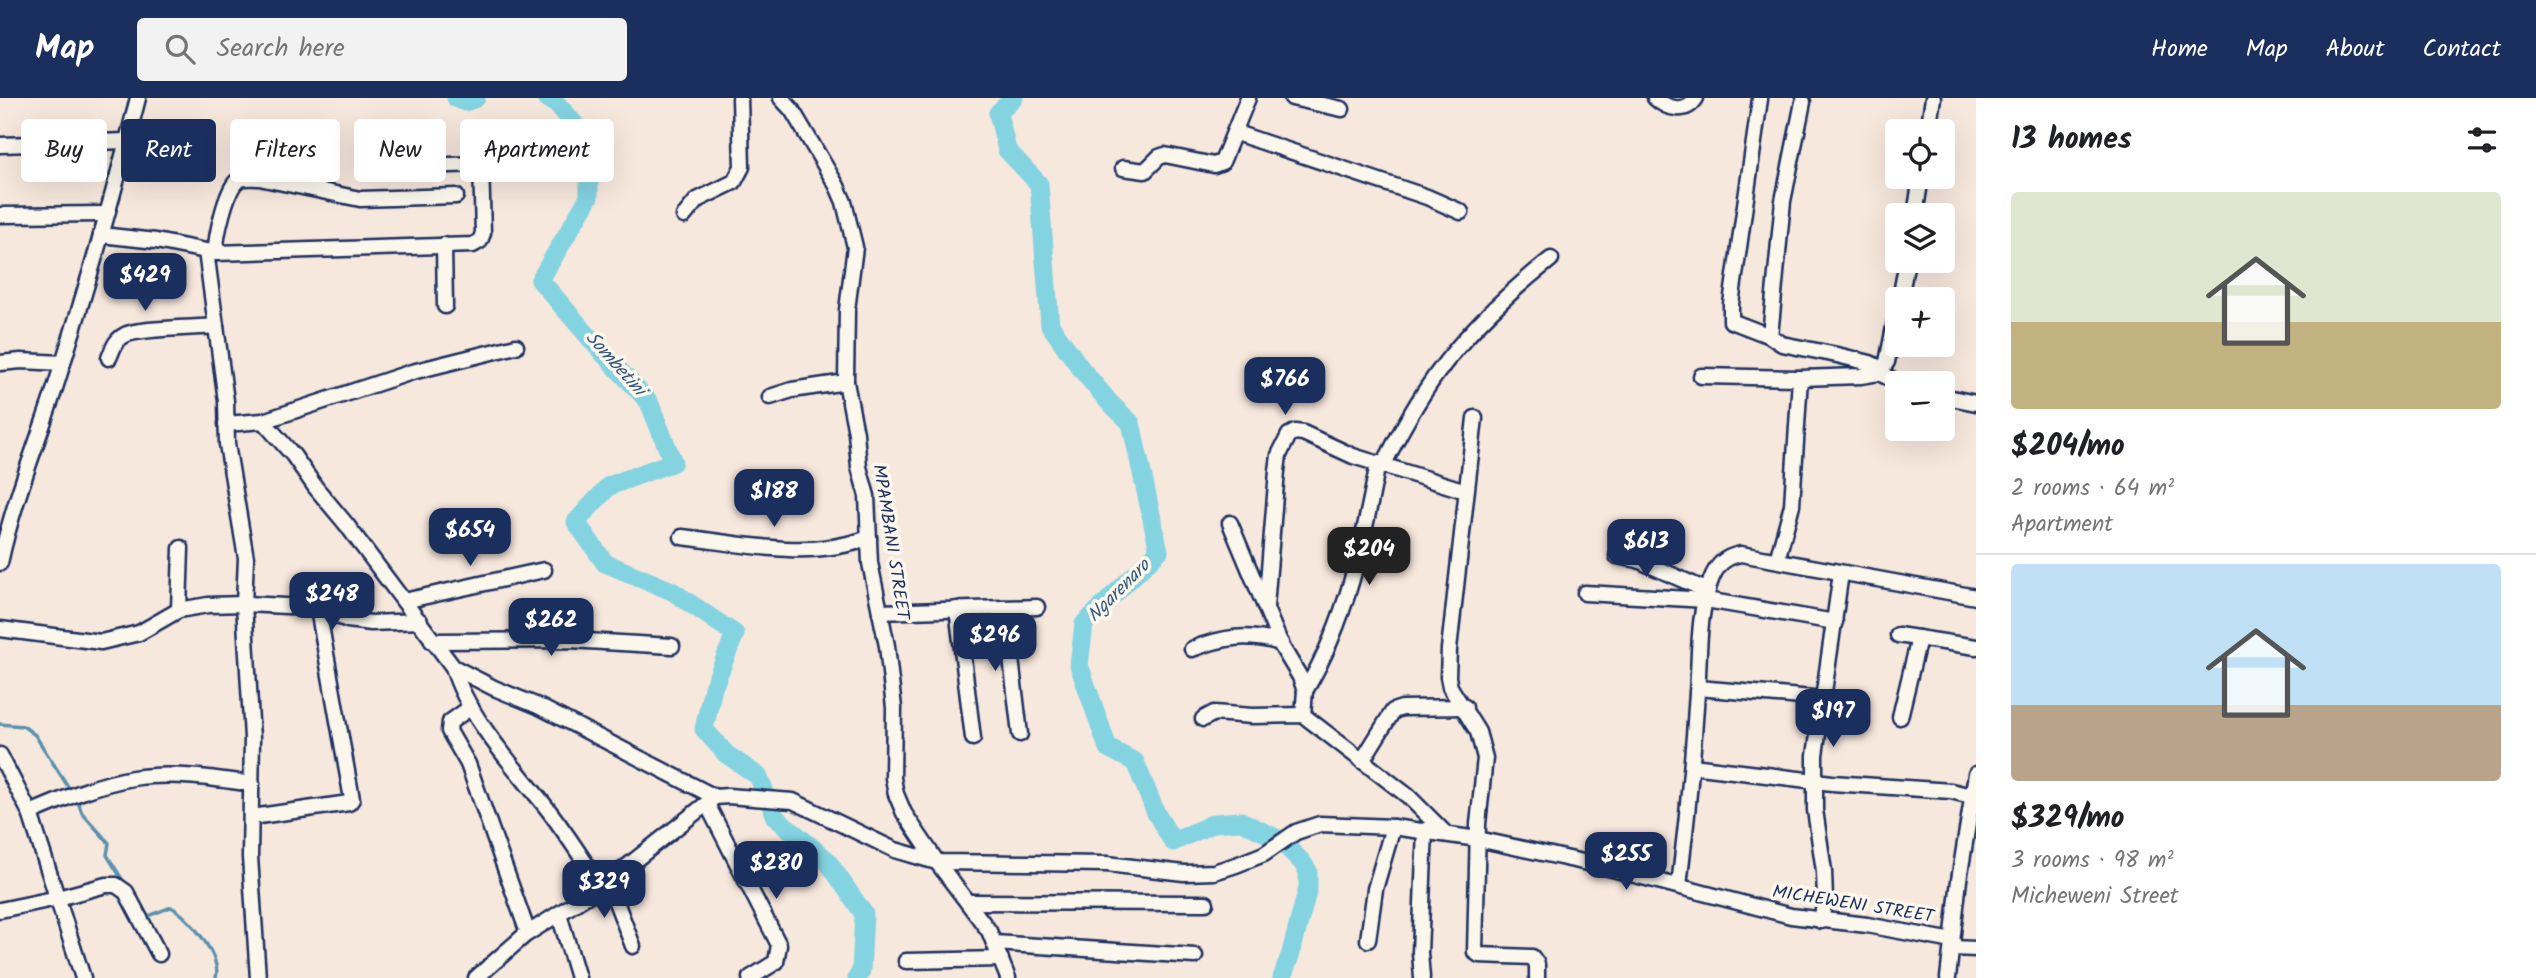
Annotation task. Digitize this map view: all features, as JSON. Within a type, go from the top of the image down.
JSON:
[{"type":"street","points":[[133,119],[138,98]]},
{"type":"street","points":[[684,216],[697,200],[734,182],[742,167],[740,98]]},
{"type":"street","name":"MPAMBANI STREET","points":[[781,98],[792,110],[836,186],[855,247],[847,310],[846,382],[856,433],[859,467],[867,496],[870,563],[887,646],[894,708],[893,778],[896,794],[904,813],[937,862],[970,902],[989,931],[1008,978]]},
{"type":"street","points":[[1123,168],[1145,171],[1158,157],[1165,155],[1214,165],[1222,162],[1248,98]]},
{"type":"street","points":[[1292,98],[1342,109]]},
{"type":"street","points":[[1655,98],[1663,105],[1682,108],[1692,104],[1696,98]]},
{"type":"street","points":[[1930,119],[1933,98]]},
{"type":"street","points":[[1760,99],[1731,316],[1734,323],[1782,344],[1870,363],[1885,374]]},
{"type":"street","points":[[1770,337],[1783,201],[1803,102]]},
{"type":"street","points":[[1236,133],[1427,197],[1461,212]]},
{"type":"street","points":[[0,145],[121,141]]},
{"type":"street","points":[[0,563],[16,500],[63,363],[121,162]]},
{"type":"street","points":[[258,978],[250,856],[252,738],[244,604],[246,558],[227,444],[211,252],[231,191],[237,181],[244,177],[360,199],[456,197]]},
{"type":"street","points":[[100,241],[156,241],[211,252],[310,252],[443,245],[473,246],[480,241],[483,233],[482,182]]},
{"type":"street","points":[[0,215],[106,214]]},
{"type":"street","points":[[443,245],[445,306]]},
{"type":"street","points":[[1303,715],[1305,691],[1326,652],[1353,579],[1381,464],[1437,374],[1464,340],[1551,259]]},
{"type":"street","points":[[109,358],[116,342],[125,335],[140,331],[216,326]]},
{"type":"street","points":[[226,424],[263,421],[412,372],[516,346]]},
{"type":"street","points":[[1701,376],[1861,376],[1881,371],[1888,357]]},
{"type":"street","points":[[0,363],[63,363]]},
{"type":"street","points":[[1777,559],[1792,505],[1800,378]]},
{"type":"street","points":[[770,397],[792,390],[846,382]]},
{"type":"street","points":[[1955,399],[1976,403]]},
{"type":"street","points":[[1475,418],[1448,677],[1450,687],[1465,707],[1478,732],[1485,758],[1478,839],[1475,952],[1479,955],[1532,957],[1537,964],[1537,978]]},
{"type":"street","points":[[263,421],[293,455],[453,667],[471,707],[605,884],[633,946]]},
{"type":"street","points":[[1266,607],[1276,471],[1279,455],[1289,435],[1295,432],[1303,433],[1337,450],[1466,491]]},
{"type":"street","points":[[1230,523],[1281,643],[1305,691]]},
{"type":"street","points":[[682,537],[802,549],[834,548],[869,538]]},
{"type":"street","points":[[179,610],[181,548]]},
{"type":"street","points":[[1679,886],[1692,766],[1698,651],[1707,596],[1718,565],[1727,556],[1741,554],[1777,559],[1976,597]]},
{"type":"street","points":[[1617,556],[1638,560],[1707,596]]},
{"type":"street","points":[[404,601],[544,570]]},
{"type":"street","points":[[1821,920],[1825,899],[1824,872],[1815,810],[1814,781],[1817,731],[1824,699],[1841,573]]},
{"type":"street","points":[[1585,593],[1707,596],[1835,622]]},
{"type":"street","points":[[0,629],[101,642],[126,638],[179,610],[208,605],[244,604],[318,609],[359,622],[385,624],[420,621]]},
{"type":"street","points":[[880,612],[1037,607]]},
{"type":"street","points":[[1005,608],[1020,734]]},
{"type":"street","points":[[252,817],[349,803],[352,799],[318,609]]},
{"type":"street","points":[[957,609],[973,738]]},
{"type":"street","points":[[1898,635],[1976,647]]},
{"type":"street","points":[[1192,649],[1219,639],[1239,637],[1261,638],[1281,643]]},
{"type":"street","points":[[1900,718],[1919,638]]},
{"type":"street","points":[[432,641],[570,640],[671,646]]},
{"type":"street","points":[[453,667],[538,706],[711,800],[779,945],[779,958],[772,967],[750,978]]},
{"type":"street","points":[[1698,688],[1824,699]]},
{"type":"street","points":[[471,707],[450,722],[449,731],[468,764],[528,933]]},
{"type":"street","points":[[1362,761],[1393,711],[1409,707],[1465,707]]},
{"type":"street","points":[[1202,719],[1214,713],[1252,716],[1303,715],[1408,796],[1445,834]]},
{"type":"street","points":[[0,755],[30,813],[83,978]]},
{"type":"street","points":[[1692,766],[1814,781],[1951,791],[1971,796]]},
{"type":"street","points":[[1948,978],[1959,880],[1976,774]]},
{"type":"street","points":[[30,813],[79,793],[134,778],[208,777],[252,784]]},
{"type":"street","points":[[476,978],[528,933],[605,884],[711,800],[728,796],[793,801],[895,850],[937,862]]},
{"type":"street","name":"MICHEWENI STREET","points":[[937,862],[1107,864],[1194,873],[1214,872],[1264,854],[1296,832],[1320,824],[1393,827],[1478,839],[1679,886],[1764,910],[1867,925],[1976,949]]},
{"type":"street","points":[[1368,940],[1375,889],[1393,827]]},
{"type":"street","points":[[1422,978],[1420,953],[1425,830]]},
{"type":"street","points":[[1959,880],[1976,879]]},
{"type":"street","points":[[0,910],[106,885],[120,886],[126,892],[159,954]]},
{"type":"street","points":[[970,902],[1206,903]]},
{"type":"street","points":[[559,914],[578,978]]},
{"type":"street","points":[[994,943],[1195,956]]},
{"type":"street","points":[[906,961],[1001,958]]},
{"type":"waterway","name":"Sombetini","points":[[456,98],[465,102],[476,98]]},
{"type":"waterway","name":"Sombetini","points":[[546,98],[558,105],[589,141],[589,197],[540,280],[649,402],[673,462],[609,486],[576,522],[605,563],[672,591],[735,634],[713,688],[704,729],[726,754],[758,776],[764,789]]},
{"type":"waterway","name":"Ngarenaro","points":[[1014,98],[998,113],[1007,150],[1039,184],[1050,325],[1082,370],[1131,423],[1159,551],[1084,624],[1079,665],[1108,748],[1135,762],[1156,813],[1173,842],[1214,823],[1241,821],[1280,840],[1308,871],[1308,888],[1282,978]]},
{"type":"waterway","points":[[0,724],[23,726],[35,735],[69,788]]},
{"type":"waterway","points":[[78,802],[82,813],[109,843],[107,855],[125,884]]},
{"type":"waterway","name":"Sombetini","points":[[772,808],[775,817],[826,859],[864,914],[861,971],[857,978]]},
{"type":"waterway","points":[[146,917],[171,907],[178,912],[195,928],[209,949],[217,969],[216,978]]}]
